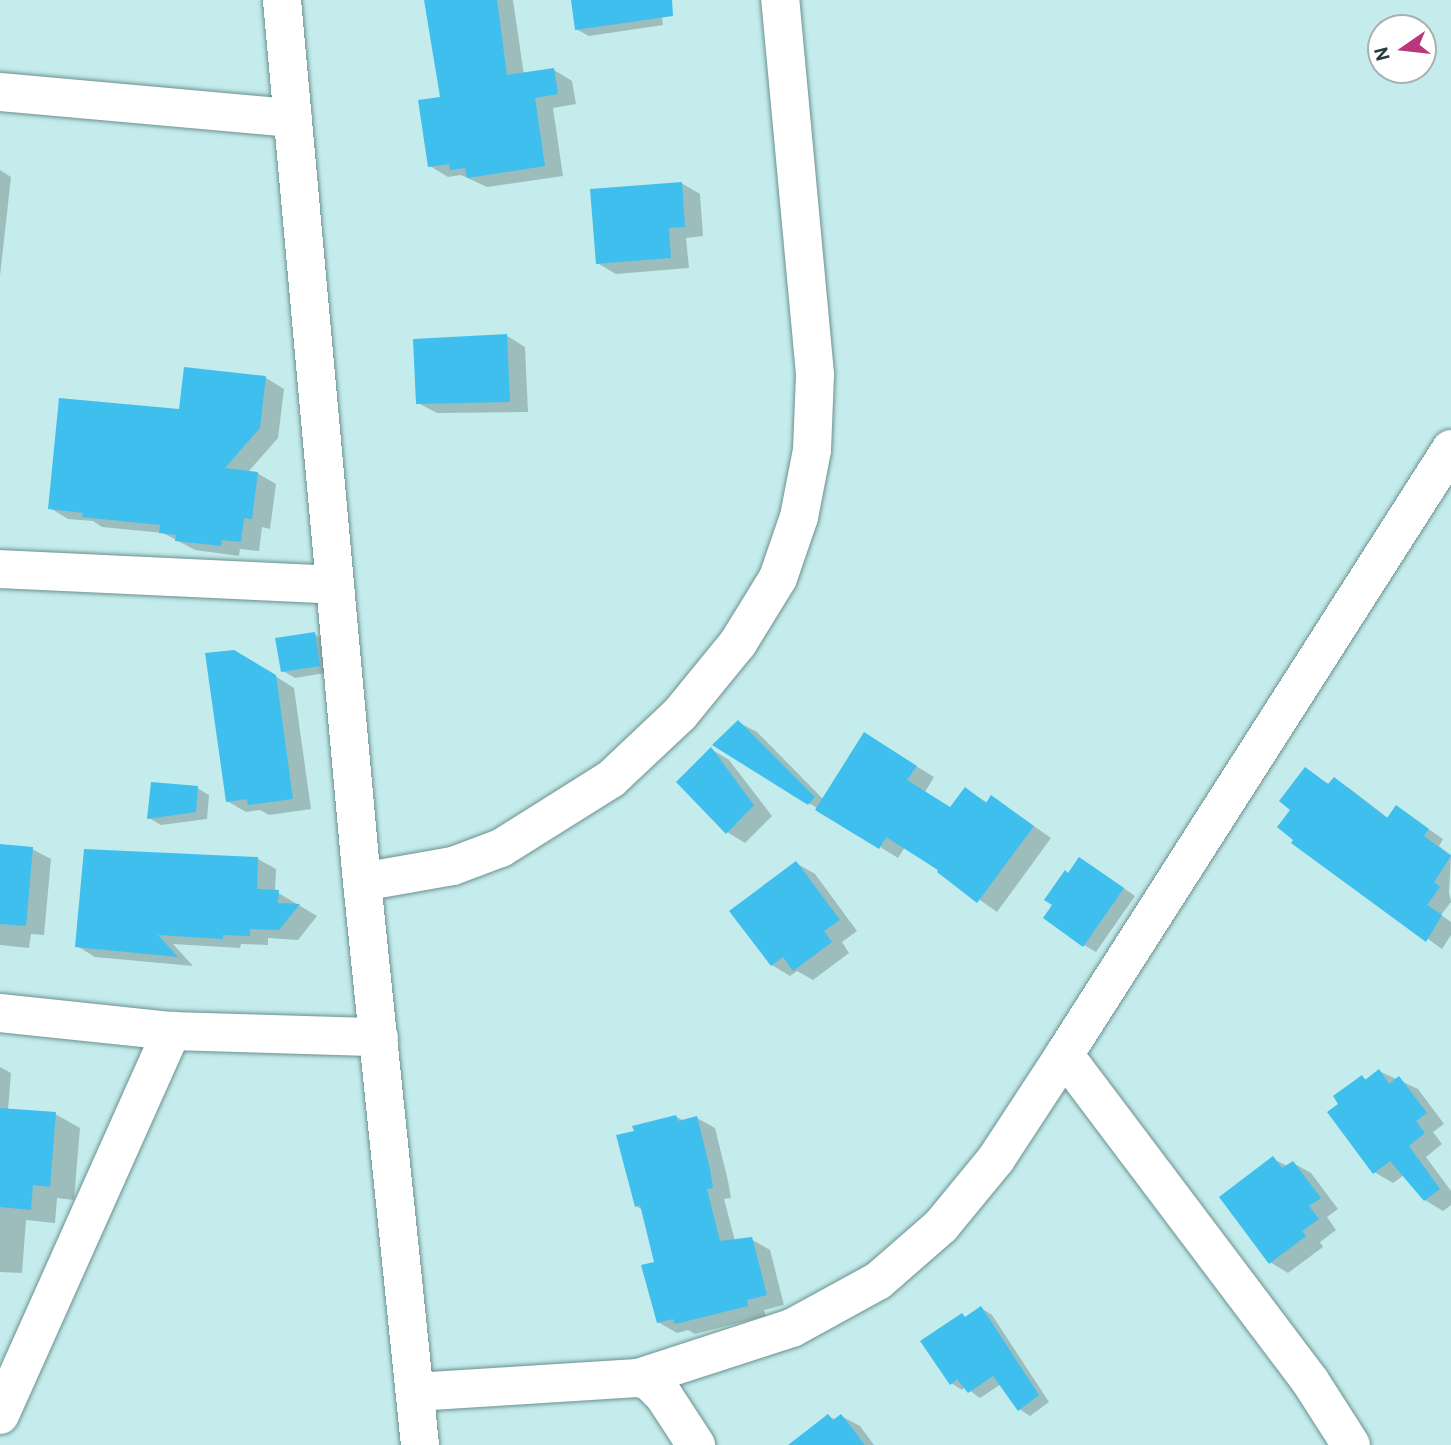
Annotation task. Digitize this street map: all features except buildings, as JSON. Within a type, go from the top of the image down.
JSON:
[{"type":"street","points":[[282,0],[362,882],[420,1445]]},
{"type":"street","points":[[362,882],[453,866],[501,848],[611,779],[688,704],[738,643],[778,578],[799,517],[812,450],[815,374],[780,0]]},
{"type":"street","points":[[0,92],[293,118]]},
{"type":"street","points":[[415,1392],[638,1378],[792,1328],[878,1281],[941,1226],[988,1169],[1038,1098],[1451,449]]},
{"type":"street","points":[[0,569],[334,584]]},
{"type":"street","points":[[0,1013],[172,1031],[379,1037]]},
{"type":"street","points":[[0,1415],[172,1031]]},
{"type":"street","points":[[1064,1055],[1310,1381],[1352,1445]]},
{"type":"street","points":[[638,1378],[649,1381],[664,1396],[696,1445]]}]
